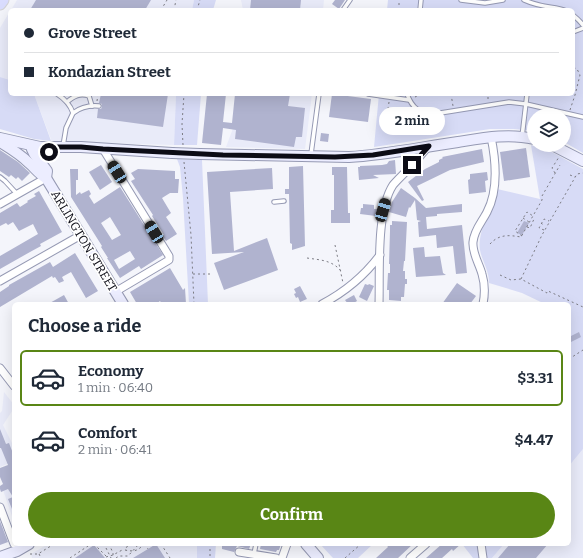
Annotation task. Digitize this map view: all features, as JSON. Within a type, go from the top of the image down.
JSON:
[{"type":"main road","points":[[0,4],[3,0]]},
{"type":"street","points":[[483,302],[485,295],[484,280],[476,257],[473,241],[475,233],[491,202],[495,186],[495,167],[491,137]]},
{"type":"street","points":[[0,138],[31,146],[81,147],[172,153],[311,157],[361,156],[491,137],[527,138]]},
{"type":"street","name":"ARLINGTON STREET","points":[[0,142],[29,163],[46,178],[121,302]]},
{"type":"street","points":[[29,163],[27,160],[27,154],[31,146]]},
{"type":"street","name":"ARLINGTON STREET","points":[[31,146],[40,163],[47,171],[46,178]]},
{"type":"street","points":[[379,302],[383,210],[387,196],[402,175],[429,146]]},
{"type":"street","points":[[44,167],[43,162],[46,155],[59,147]]},
{"type":"street","points":[[103,149],[169,256],[169,260],[115,292]]},
{"type":"street","points":[[566,152],[583,161]]},
{"type":"street","points":[[0,204],[46,178]]},
{"type":"street","points":[[0,281],[81,235]]},
{"type":"street","points":[[325,302],[359,278],[380,255]]},
{"type":"street","points":[[0,368],[12,383]]},
{"type":"street","points":[[0,507],[12,538]]},
{"type":"street","points":[[0,557],[15,546],[28,549]]},
{"type":"street","points":[[282,558],[286,546]]},
{"type":"street","points":[[308,546],[318,558]]},
{"type":"street","points":[[410,558],[424,546]]},
{"type":"street","points":[[481,546],[483,558]]},
{"type":"street","points":[[239,552],[276,558]]},
{"type":"lane","points":[[461,0],[485,3],[503,0]]},
{"type":"lane","points":[[524,0],[535,4],[548,3]]},
{"type":"lane","points":[[575,12],[583,26]]},
{"type":"lane","points":[[60,96],[67,102],[73,113]]},
{"type":"lane","points":[[67,102],[75,96]]},
{"type":"lane","points":[[89,96],[92,106]]},
{"type":"lane","points":[[311,157],[319,96]]},
{"type":"lane","points":[[383,96],[409,100]]},
{"type":"lane","points":[[408,96],[412,104],[419,111],[425,114],[509,102],[543,108]]},
{"type":"lane","points":[[522,137],[527,96]]},
{"type":"lane","points":[[59,147],[73,113],[79,109],[99,106]]},
{"type":"lane","points":[[571,114],[583,117]]},
{"type":"lane","points":[[0,177],[17,194]]},
{"type":"lane","points":[[274,202],[284,201]]},
{"type":"lane","points":[[254,554],[256,546]]},
{"type":"path","points":[[575,68],[577,69],[580,75],[575,95]]},
{"type":"path","points":[[97,102],[98,96]]},
{"type":"path","points":[[183,150],[182,124],[184,96]]},
{"type":"path","points":[[409,100],[417,96]]},
{"type":"path","points":[[451,96],[454,110]]},
{"type":"path","points":[[488,96],[488,104]]},
{"type":"path","points":[[571,108],[575,96]]},
{"type":"path","points":[[390,97],[387,127],[389,129],[405,128],[408,124]]},
{"type":"path","points":[[400,118],[412,104]]},
{"type":"path","points":[[388,108],[408,124],[427,130],[434,129],[438,126],[437,113]]},
{"type":"path","points":[[555,174],[552,168],[560,154]]},
{"type":"path","points":[[184,158],[194,302]]},
{"type":"path","points":[[490,244],[502,236],[508,235],[521,238],[542,200],[542,196],[560,165]]},
{"type":"path","points":[[520,279],[546,226],[575,177],[577,174],[583,173]]},
{"type":"path","points":[[570,175],[575,177]]},
{"type":"path","points":[[522,236],[515,231],[527,212],[535,219],[530,228],[527,227]]},
{"type":"path","points":[[523,218],[530,222]]},
{"type":"path","points":[[544,231],[539,228],[541,223],[544,219],[549,221]]},
{"type":"path","points":[[541,223],[546,226]]},
{"type":"path","points":[[335,245],[344,284]]},
{"type":"path","points":[[307,258],[332,262],[341,271]]},
{"type":"path","points":[[193,274],[210,274]]},
{"type":"path","points":[[500,274],[511,280],[520,279],[547,293],[548,291],[583,307]]},
{"type":"path","points":[[571,359],[583,350]]},
{"type":"path","points":[[28,549],[32,553],[38,554],[51,546]]},
{"type":"path","points":[[70,558],[90,546]]},
{"type":"path","points":[[95,546],[107,557],[125,549],[128,546]]},
{"type":"path","points":[[106,548],[112,558],[113,555],[110,546]]},
{"type":"path","points":[[116,558],[119,556],[128,556],[137,546]]},
{"type":"path","points":[[125,549],[132,551],[138,550],[143,546]]},
{"type":"path","points":[[162,546],[170,558]]},
{"type":"path","points":[[210,546],[210,558]]},
{"type":"path","points":[[346,558],[359,546]]},
{"type":"path","points":[[38,554],[41,558]]},
{"type":"shaded area","points":[[17,0],[194,0],[192,8],[12,8]]},
{"type":"shaded area","points":[[194,0],[216,0],[214,8],[192,8]]},
{"type":"shaded area","points":[[241,0],[324,0],[323,8],[243,8]]},
{"type":"shaded area","points":[[388,0],[583,0],[583,153],[571,146],[571,108],[527,108],[527,130],[490,129],[374,147],[379,96],[575,96],[575,8],[387,8]]},
{"type":"shaded area","points":[[8,14],[8,79],[0,77],[0,28]]},
{"type":"shaded area","points":[[0,77],[8,79],[8,96],[35,96],[51,141],[34,139],[0,129]]},
{"type":"shaded area","points":[[35,96],[176,96],[174,145],[73,141],[52,142]]},
{"type":"shaded area","points":[[176,96],[201,96],[197,145],[174,145]]},
{"type":"shaded area","points":[[242,96],[312,96],[305,149],[226,147],[235,123]]},
{"type":"shaded area","points":[[532,152],[552,152],[583,169],[583,449],[571,464],[571,302],[541,302],[522,293],[489,283],[488,274],[480,250],[480,244],[482,228],[497,189],[540,199]]},
{"type":"shaded area","points":[[177,159],[202,160],[208,302],[189,302],[180,167]]},
{"type":"shaded area","points":[[4,392],[12,402],[12,411],[3,425],[12,443],[12,462],[0,467],[0,413],[2,411]]},
{"type":"shaded area","points":[[583,449],[583,558],[492,558],[502,546],[571,546],[571,464]]},
{"type":"shaded area","points":[[12,487],[12,516],[3,490]]},
{"type":"shaded area","points":[[45,546],[197,546],[197,558],[32,558],[31,554]]},
{"type":"shaded area","points":[[197,546],[216,546],[215,558],[197,558]]},
{"type":"shaded area","points":[[322,546],[371,546],[358,558],[333,558]]},
{"type":"shaded area","points":[[464,546],[502,546],[492,558],[473,558]]},
{"type":"building","points":[[36,0],[151,0],[146,8],[31,8]]},
{"type":"building","points":[[251,0],[301,0],[300,8],[250,8]]},
{"type":"building","points":[[335,0],[345,0],[340,8],[332,4]]},
{"type":"building","points":[[101,96],[168,96],[163,127],[97,118],[98,109],[101,109],[102,107],[102,104],[99,103]]},
{"type":"building","points":[[207,96],[226,96],[223,122],[232,123],[235,96],[290,96],[288,106],[305,108],[302,137],[296,137],[294,147],[235,139],[236,130],[223,128],[221,145],[202,143]]},
{"type":"building","points":[[332,96],[348,96],[371,99],[368,122],[329,117]]},
{"type":"building","points":[[321,133],[329,134],[328,142],[320,141]]},
{"type":"building","points":[[526,148],[530,177],[504,181],[500,152]]},
{"type":"building","points":[[482,149],[484,162],[450,170],[417,186],[424,200],[422,201],[408,182],[425,169],[439,162],[439,160],[443,158],[442,157]]},
{"type":"building","points":[[0,150],[18,162],[30,173],[22,181],[18,177],[16,179],[11,175],[9,177],[0,171]]},
{"type":"building","points":[[395,160],[396,174],[373,175],[379,178],[359,180],[358,167],[382,165],[387,164],[389,161]]},
{"type":"building","points":[[101,165],[112,182],[100,190],[89,172]]},
{"type":"building","points":[[303,166],[305,246],[292,250],[292,244],[290,243],[289,194],[285,194],[285,189],[289,189],[289,167]]},
{"type":"building","points":[[332,167],[347,167],[348,213],[350,213],[350,223],[331,223],[331,210],[334,210],[334,175],[332,175]]},
{"type":"building","points":[[272,168],[273,189],[230,192],[234,251],[267,238],[278,270],[224,290],[214,263],[244,252],[212,254],[207,172]]},
{"type":"building","points":[[70,169],[78,169],[76,195],[80,192],[81,194],[89,190],[91,194],[89,196],[94,204],[120,187],[163,255],[141,269],[139,266],[120,278],[71,197]],"holes":[[[110,217],[121,235],[112,240],[101,223]],[[130,251],[135,259],[119,269],[114,260]]]},
{"type":"building","points":[[138,169],[175,171],[175,179],[179,179],[178,193],[170,193],[162,198],[171,213],[166,217],[177,234],[166,241],[152,216],[153,215],[131,181],[135,179],[131,173]]},
{"type":"building","points":[[487,172],[488,180],[485,181],[486,192],[469,194],[468,180],[470,179],[470,174]]},
{"type":"building","points":[[401,188],[426,208],[462,204],[462,212],[437,214],[437,216],[426,217],[427,229],[462,225],[467,273],[456,274],[453,246],[437,248],[436,235],[419,237],[418,222],[421,221],[417,220],[415,200],[410,208],[409,207],[406,217],[389,212],[392,202]]},
{"type":"building","points":[[39,191],[62,232],[40,244],[41,246],[0,269],[0,256],[38,234],[33,224],[19,231],[13,222],[8,225],[6,223],[0,226],[0,213],[17,203],[20,207],[36,196],[34,194]]},
{"type":"building","points":[[363,204],[374,205],[374,209],[377,209],[376,216],[360,214]]},
{"type":"building","points":[[392,221],[407,222],[403,271],[405,271],[405,279],[407,279],[407,284],[405,284],[404,297],[401,297],[401,301],[389,300],[389,290],[387,290],[388,273],[390,273],[390,225],[392,225]]},
{"type":"building","points":[[524,221],[529,223],[522,235],[517,233]]},
{"type":"building","points":[[424,247],[425,257],[440,256],[443,273],[446,275],[416,277],[413,248]]},
{"type":"building","points":[[75,253],[98,291],[86,298],[71,272],[62,277],[64,281],[59,283],[55,277],[53,278],[52,276],[0,307],[0,292],[9,285],[50,262],[53,267]]},
{"type":"building","points":[[170,268],[183,290],[185,288],[186,302],[136,302],[130,292]]},
{"type":"building","points":[[457,283],[476,296],[472,302],[443,302]]},
{"type":"building","points":[[365,284],[374,286],[367,301],[359,297]]},
{"type":"building","points":[[300,286],[307,299],[300,302],[298,297],[296,298],[294,294],[296,293],[294,289]]},
{"type":"building","points":[[64,295],[68,302],[52,302]]},
{"type":"building","points":[[354,295],[357,301],[346,302],[345,300]]},
{"type":"building","points":[[579,332],[581,337],[571,342],[571,336]]},
{"type":"building","points":[[0,429],[6,444],[9,443],[12,451],[12,495],[8,489],[1,492],[0,489],[0,486],[3,484],[0,477],[0,468],[8,465],[0,448]]},
{"type":"building","points":[[12,497],[12,509],[8,499]]},
{"type":"building","points":[[0,521],[8,542],[0,545]]},
{"type":"building","points":[[95,546],[105,558],[75,558]]},
{"type":"building","points":[[153,546],[157,546],[165,558],[133,558]]},
{"type":"building","points":[[222,546],[237,546],[234,552],[222,549]]},
{"type":"building","points":[[237,546],[250,546],[249,549]]},
{"type":"building","points":[[261,546],[280,546],[279,550],[276,552],[260,549]]},
{"type":"building","points":[[387,546],[411,546],[398,558],[376,558]]},
{"type":"building","points":[[440,546],[459,546],[453,551],[452,549],[442,558],[426,558]]},
{"type":"building","points":[[508,546],[546,546],[536,558],[498,558]]},
{"type":"route","points":[[49,152],[56,147],[81,147],[223,155],[335,157],[373,155],[429,146],[412,165]]}]
